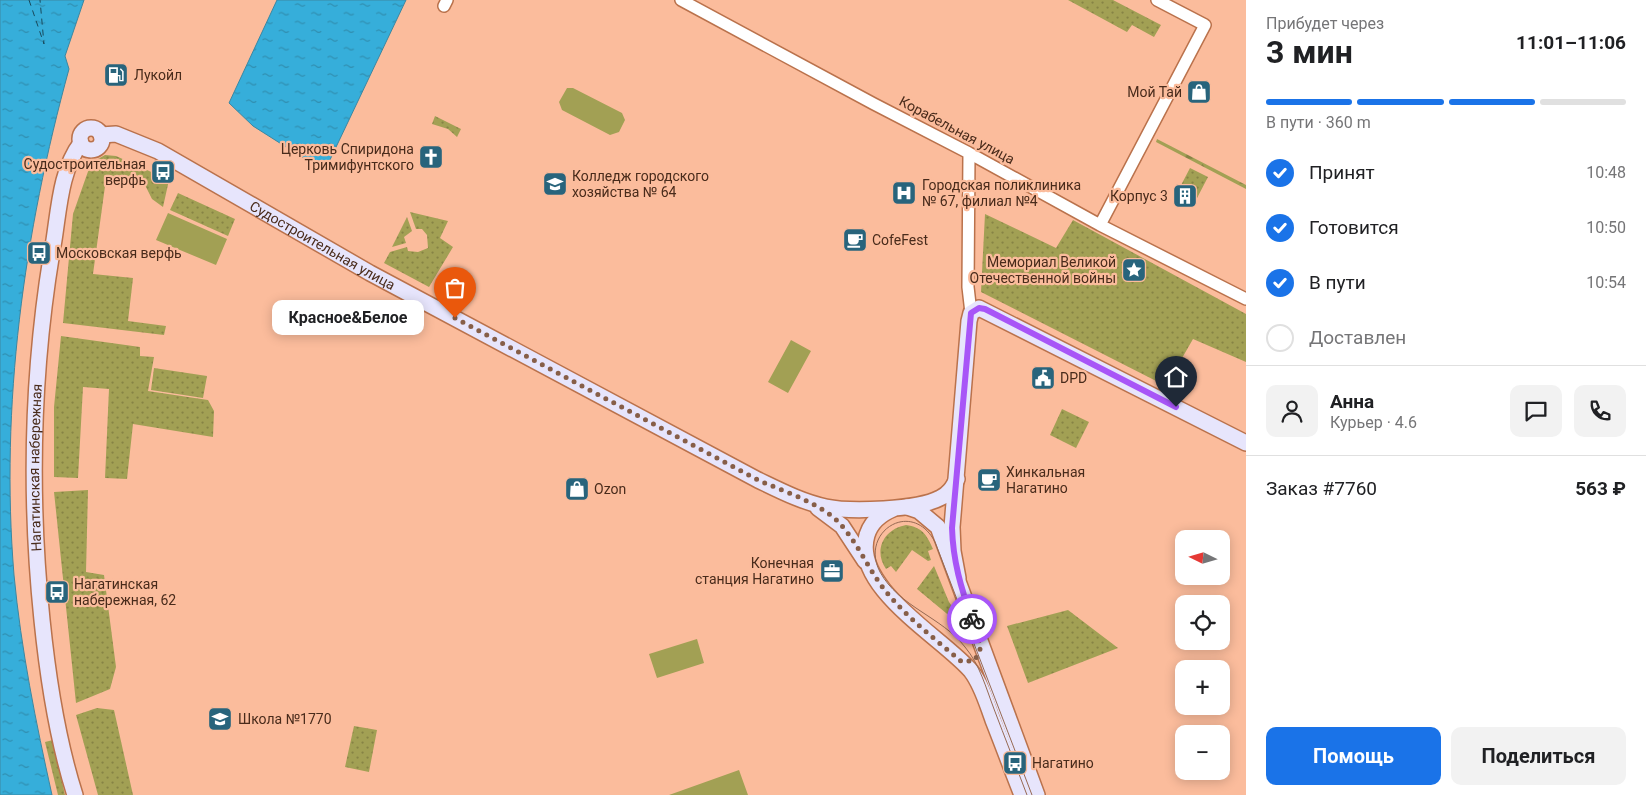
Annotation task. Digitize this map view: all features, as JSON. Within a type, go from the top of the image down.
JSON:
[{"type":"street","name":"Корабельная улица","points":[[681,0],[1100,225],[1246,299]]},
{"type":"street","points":[[1100,225],[1204,25],[1157,0]]},
{"type":"street","name":"Судостроительная улица","points":[[81,143],[88,149],[95,149],[101,141],[101,135],[116,134],[158,152],[370,274],[758,480],[810,502]]},
{"type":"street","name":"Нагатинская набережная","points":[[75,795],[58,724],[46,657],[40,592],[34,480],[38,380],[49,268],[64,182],[69,164],[81,143]]},
{"type":"street","points":[[958,578],[953,551],[952,528],[971,313],[968,287],[969,153]]},
{"type":"street","points":[[971,313],[979,308],[985,309],[1246,443]]},
{"type":"street","points":[[869,567],[865,542],[875,520],[884,513],[940,498],[950,491],[957,479]]},
{"type":"street","points":[[810,502],[840,508],[902,507],[919,511],[938,527],[1037,795]]},
{"type":"street","points":[[810,502],[842,526],[883,588],[906,615],[972,672],[982,691],[1022,795]]},
{"type":"street","points":[[962,662],[975,660],[981,647]]},
{"type":"green space","points":[[1068,0],[1113,0],[1161,25],[1154,37],[1132,25],[1127,32]]},
{"type":"green space","points":[[567,88],[573,88],[622,113],[625,120],[619,132],[610,135],[562,110],[559,102]]},
{"type":"green space","points":[[435,116],[461,129],[457,137],[448,129],[432,124]]},
{"type":"green space","points":[[1157,139],[1246,185],[1246,189],[1156,142]]},
{"type":"green space","points":[[105,155],[116,156],[169,180],[163,207],[152,199],[145,185],[106,179],[93,274],[133,278],[128,321],[166,326],[164,335],[63,323],[73,214],[91,163]]},
{"type":"green space","points":[[1190,168],[1208,177],[1196,200],[1178,191]]},
{"type":"green space","points":[[178,193],[235,219],[228,236],[170,210]]},
{"type":"green space","points":[[410,212],[448,221],[440,238],[453,247],[429,287],[384,263],[390,252],[407,247],[408,251],[418,252],[428,248],[427,235],[422,229],[416,229]]},
{"type":"green space","points":[[168,213],[227,239],[216,265],[156,240]]},
{"type":"green space","points":[[985,214],[1056,248],[1073,220],[1246,314],[1246,362],[1193,339],[1166,386],[981,292]]},
{"type":"green space","points":[[407,217],[412,231],[404,237],[406,243],[392,247]]},
{"type":"green space","points":[[61,336],[140,347],[140,356],[154,357],[148,391],[208,400],[214,411],[213,437],[133,424],[127,479],[105,478],[109,389],[83,387],[78,478],[54,477],[54,407]]},
{"type":"green space","points":[[791,340],[811,351],[788,393],[768,382]]},
{"type":"green space","points":[[154,368],[207,376],[203,398],[151,390]]},
{"type":"green space","points":[[1062,409],[1089,422],[1076,448],[1050,435]]},
{"type":"green space","points":[[88,490],[86,572],[104,575],[116,667],[110,689],[76,703],[54,492]]},
{"type":"green space","points":[[906,525],[920,530],[926,536],[933,549],[928,551],[931,560],[928,561],[912,550],[896,572],[891,566],[886,569],[881,555],[883,541],[892,531]]},
{"type":"green space","points":[[934,566],[949,602],[956,612],[952,618],[917,589]]},
{"type":"green space","points":[[1068,610],[1118,648],[1028,683],[1007,626]]},
{"type":"green space","points":[[697,639],[704,663],[657,678],[649,654]]},
{"type":"green space","points":[[97,708],[114,710],[133,795],[98,795],[76,715]]},
{"type":"green space","points":[[354,726],[377,730],[369,772],[345,767]]},
{"type":"green space","points":[[53,740],[65,795],[58,795],[45,742]]},
{"type":"green space","points":[[739,770],[748,795],[669,795]]},
{"type":"water","points":[[0,0],[84,0],[65,56],[69,69],[39,193],[28,256],[13,383],[10,447],[10,511],[17,603],[40,741],[52,795],[0,795]]},
{"type":"water","points":[[277,0],[406,0],[328,164],[316,166],[253,126],[229,103]]},
{"type":"ferry route","points":[[29,0],[44,44],[40,0]]},
{"type":"tram line","points":[[1027,795],[975,661],[956,637],[898,594],[880,572],[875,557],[876,544],[882,533],[891,526],[902,522],[914,522],[925,529],[935,542],[1032,795]]},
{"type":"way so far","points":[[455,318],[758,480],[810,502],[842,526],[883,588],[906,615],[962,662],[967,663],[975,660],[981,647],[972,619]]},
{"type":"place","name":"Лукойл","points":[[116,75]]},
{"type":"place","name":"Мой Тай","points":[[1199,92]]},
{"type":"place","name":"Церковь Спиридона Тримифунтского","points":[[431,157]]},
{"type":"place","name":"Судостроительная верфь","points":[[163,172]]},
{"type":"place","name":"Колледж городского хозяйства № 64","points":[[555,184]]},
{"type":"place","name":"Городская поликлиника № 67, филиал №4","points":[[904,193]]},
{"type":"place","name":"Корпус 3","points":[[1185,196]]},
{"type":"place","name":"CofeFest","points":[[855,240]]},
{"type":"place","name":"Московская верфь","points":[[39,253]]},
{"type":"place","name":"Мемориал Великой Отечественной войны","points":[[1134,270]]},
{"type":"place","name":"Красное&Белое","points":[[455,318]]},
{"type":"place","name":"DPD","points":[[1043,378]]},
{"type":"place","name":"Хинкальная Нагатино","points":[[989,480]]},
{"type":"place","name":"Ozon","points":[[577,489]]},
{"type":"place","name":"Конечная станция Нагатино","points":[[832,571]]},
{"type":"place","name":"Нагатинская набережная, 62","points":[[57,592]]},
{"type":"place","name":"Школа №1770","points":[[220,719]]},
{"type":"place","name":"Нагатино","points":[[1015,763]]},
{"type":"route","points":[[972,619],[958,578],[953,551],[952,528],[971,313],[979,308],[985,309],[1176,407]]}]
